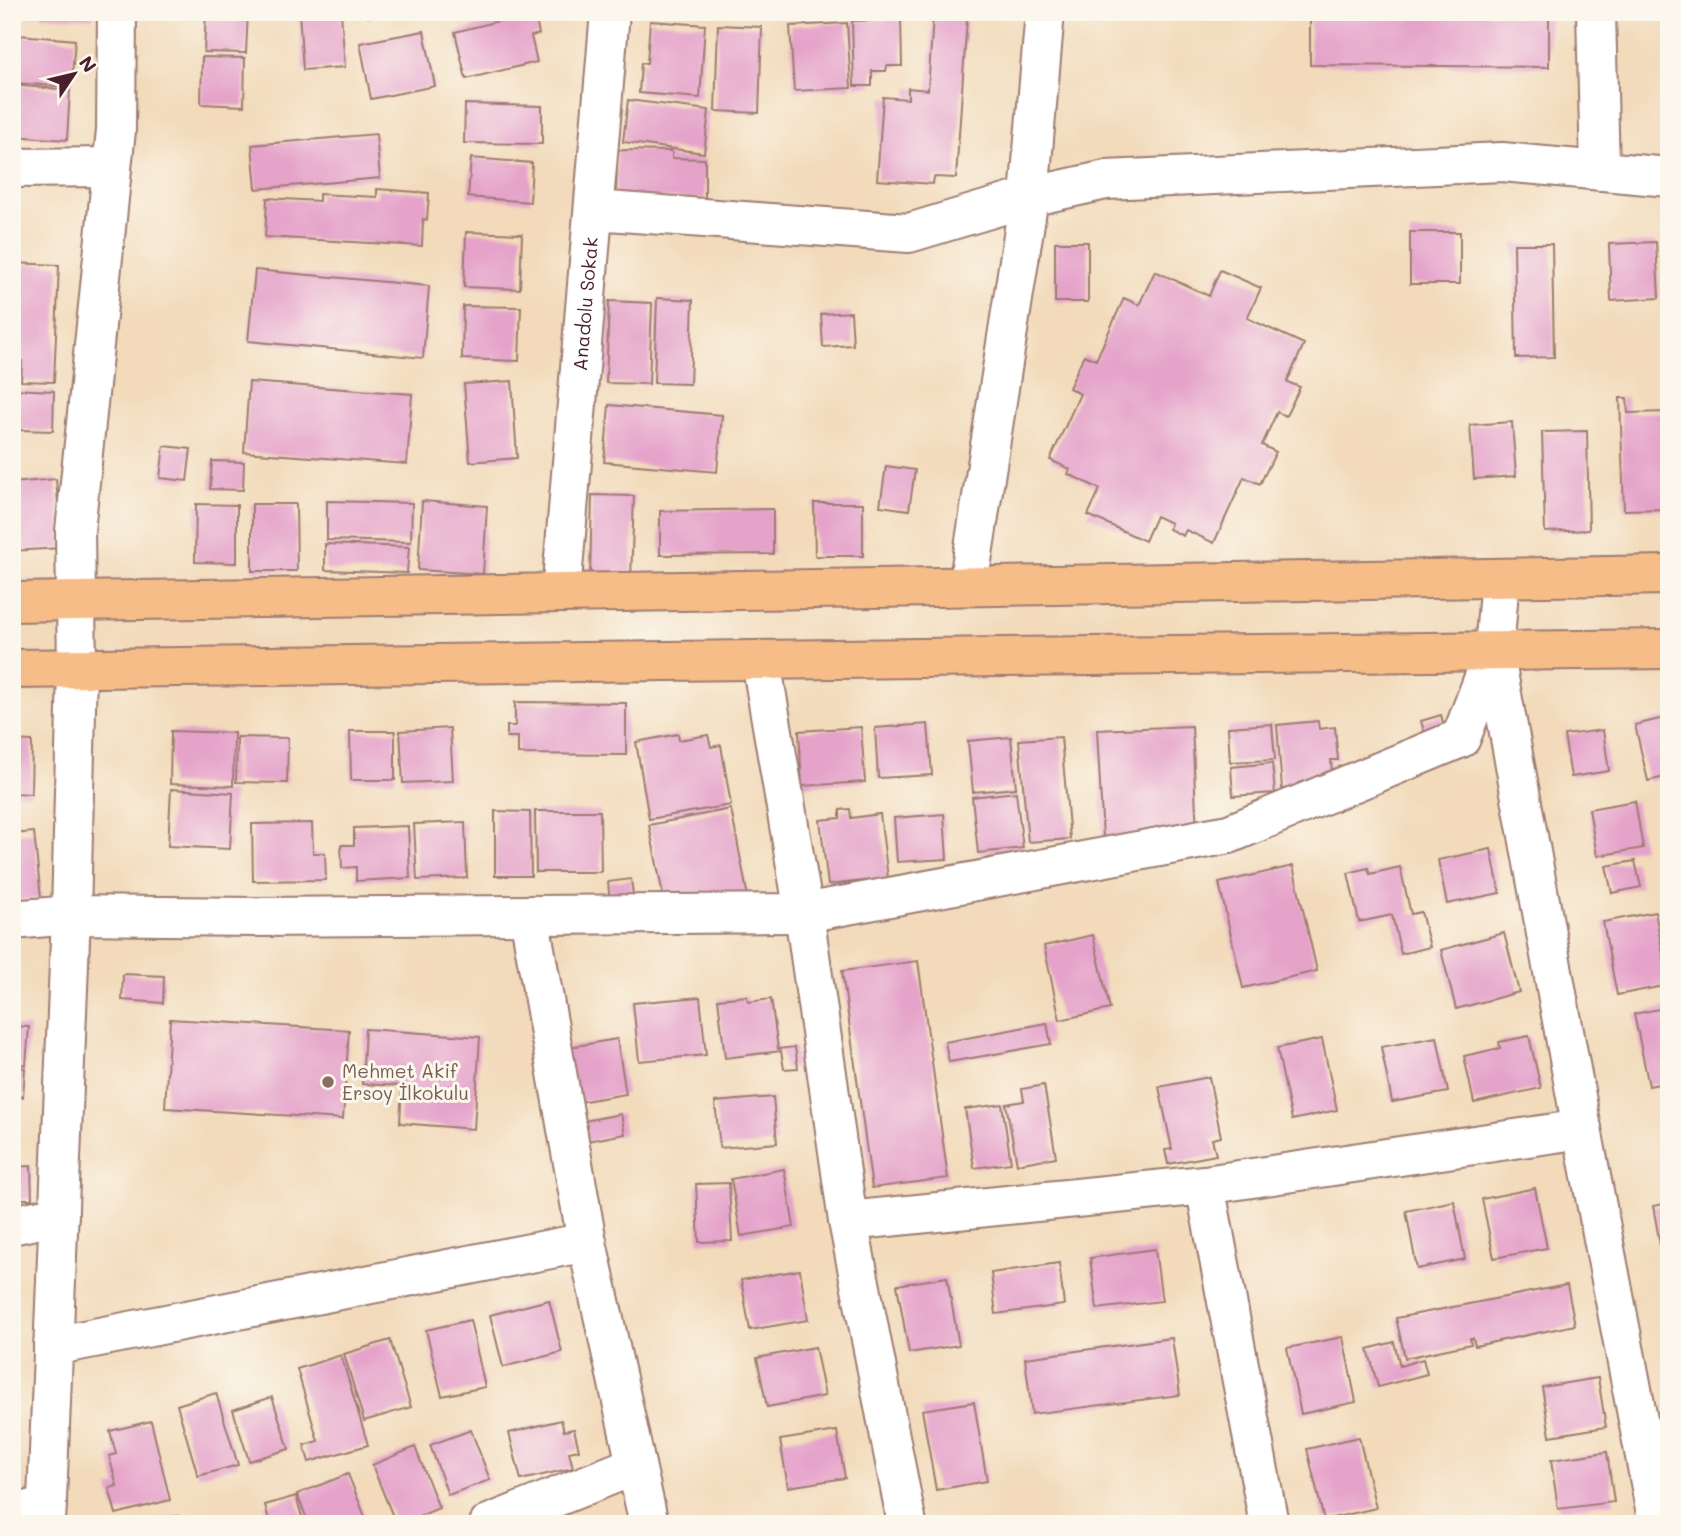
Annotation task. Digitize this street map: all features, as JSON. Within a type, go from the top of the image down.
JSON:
[{"type":"main road","points":[[12,602],[1669,575]]},
{"type":"main road","points":[[12,669],[1669,649]]},
{"type":"street","points":[[35,1514],[53,1346],[59,1215],[71,915],[77,669],[75,531],[116,130],[117,12]]},
{"type":"street","name":"Anadolu Sokak","points":[[561,593],[610,12]]},
{"type":"street","points":[[968,586],[1029,197],[1045,12]]},
{"type":"street","points":[[1596,12],[1600,171]]},
{"type":"street","points":[[594,210],[909,233],[1029,197],[1106,180],[1133,178],[1502,162],[1669,177]]},
{"type":"street","points":[[12,168],[112,167]]},
{"type":"street","points":[[1500,578],[1494,651],[1658,1524]]},
{"type":"street","points":[[12,920],[71,915],[270,917],[804,913],[1229,834],[1461,738],[1494,651]]},
{"type":"street","points":[[761,661],[804,913],[848,1222],[907,1524]]},
{"type":"street","points":[[529,915],[587,1242],[649,1524]]},
{"type":"street","points":[[848,1222],[1205,1185],[1582,1129]]},
{"type":"street","points":[[1205,1185],[1269,1524]]},
{"type":"street","points":[[12,1224],[59,1215]]},
{"type":"street","points":[[53,1346],[587,1242]]},
{"type":"street","points":[[489,1524],[636,1465]]},
{"type":"building","points":[[20,12],[38,12],[38,15],[20,15]]},
{"type":"building","points":[[42,12],[93,12],[93,18],[42,16]]},
{"type":"building","points":[[206,12],[248,12],[246,53],[204,52]]},
{"type":"building","points":[[299,12],[341,12],[345,67],[303,70]]},
{"type":"building","points":[[367,12],[387,12],[387,13],[368,17]]},
{"type":"building","points":[[534,12],[539,34],[531,36],[537,62],[466,79],[455,32]]},
{"type":"building","points":[[1310,12],[1549,12],[1549,67],[1310,65]]},
{"type":"building","points":[[933,16],[967,18],[956,178],[934,177],[933,184],[877,180],[883,97],[908,99],[908,88],[928,90]]},
{"type":"building","points":[[901,19],[902,66],[887,66],[886,71],[872,71],[872,86],[854,86],[852,21]]},
{"type":"building","points":[[650,21],[705,25],[700,98],[639,93],[641,63],[647,63]]},
{"type":"building","points":[[847,23],[851,88],[794,91],[790,26]]},
{"type":"building","points":[[718,25],[762,27],[759,113],[715,111]]},
{"type":"building","points":[[424,31],[435,86],[371,99],[360,43]]},
{"type":"building","points":[[19,35],[75,40],[71,87],[15,83]]},
{"type":"building","points":[[202,57],[245,58],[244,106],[201,104]]},
{"type":"building","points":[[12,85],[70,90],[67,140],[12,136]]},
{"type":"building","points":[[628,100],[709,110],[704,153],[623,142]]},
{"type":"building","points":[[465,104],[542,106],[542,144],[464,143]]},
{"type":"building","points":[[376,134],[380,178],[256,189],[252,145]]},
{"type":"building","points":[[617,150],[672,151],[672,158],[705,159],[705,199],[616,197]]},
{"type":"building","points":[[471,158],[532,163],[530,202],[468,197]]},
{"type":"building","points":[[377,189],[429,193],[427,220],[423,219],[422,246],[265,237],[267,198],[319,201],[319,194],[377,197]]},
{"type":"building","points":[[466,232],[522,234],[520,289],[464,287]]},
{"type":"building","points":[[1410,232],[1460,232],[1460,284],[1410,284]]},
{"type":"building","points":[[1055,242],[1088,242],[1088,302],[1055,302]]},
{"type":"building","points":[[1656,242],[1659,298],[1611,301],[1609,244]]},
{"type":"building","points":[[1514,244],[1552,244],[1554,357],[1516,358]]},
{"type":"building","points":[[12,263],[59,265],[54,382],[21,381],[22,361],[12,361]]},
{"type":"building","points":[[255,270],[429,286],[423,358],[248,341]]},
{"type":"building","points":[[1220,270],[1261,288],[1247,318],[1304,344],[1287,382],[1300,387],[1286,416],[1277,412],[1262,445],[1276,452],[1260,484],[1244,477],[1214,543],[1186,530],[1183,536],[1169,529],[1171,523],[1156,516],[1145,541],[1088,515],[1100,489],[1068,474],[1070,469],[1050,460],[1080,394],[1069,388],[1084,355],[1096,360],[1124,298],[1139,305],[1155,271],[1209,296]]},
{"type":"building","points":[[657,298],[693,300],[690,384],[654,383]]},
{"type":"building","points":[[609,301],[652,303],[649,384],[606,383]]},
{"type":"building","points":[[463,306],[521,307],[519,361],[462,359]]},
{"type":"building","points":[[851,312],[853,345],[823,347],[821,314]]},
{"type":"building","points":[[512,381],[517,458],[470,462],[464,384]]},
{"type":"building","points":[[249,382],[412,394],[407,464],[244,452]]},
{"type":"building","points":[[12,389],[54,391],[53,431],[19,430],[18,438],[12,438]]},
{"type":"building","points":[[1620,398],[1627,398],[1628,413],[1669,412],[1669,509],[1624,510]]},
{"type":"building","points":[[609,405],[722,415],[717,472],[604,462]]},
{"type":"building","points":[[1512,422],[1516,476],[1474,479],[1470,425]]},
{"type":"building","points":[[1587,431],[1589,530],[1545,532],[1542,432]]},
{"type":"building","points":[[164,446],[191,449],[187,481],[160,478]]},
{"type":"building","points":[[212,461],[244,462],[243,490],[210,489]]},
{"type":"building","points":[[886,466],[915,470],[909,510],[880,506]]},
{"type":"building","points":[[56,479],[62,548],[12,551],[12,483]]},
{"type":"building","points":[[592,495],[634,496],[631,580],[590,578]]},
{"type":"building","points":[[327,501],[412,503],[411,542],[327,540]]},
{"type":"building","points":[[422,501],[487,506],[483,574],[418,570]]},
{"type":"building","points":[[814,503],[863,503],[863,556],[815,556]]},
{"type":"building","points":[[196,504],[237,505],[237,563],[195,562]]},
{"type":"building","points":[[252,504],[296,504],[297,571],[252,571]]},
{"type":"building","points":[[773,509],[773,554],[660,555],[660,511]]},
{"type":"building","points":[[325,544],[409,547],[407,573],[325,570]]},
{"type":"building","points":[[515,702],[626,703],[626,755],[518,754],[518,737],[507,737],[507,726],[515,726]]},
{"type":"building","points":[[1441,715],[1448,739],[1428,745],[1421,721]]},
{"type":"building","points":[[1664,718],[1669,740],[1669,776],[1648,781],[1635,725]]},
{"type":"building","points":[[1318,721],[1319,729],[1335,727],[1338,760],[1331,760],[1333,784],[1282,789],[1277,725]]},
{"type":"building","points":[[928,724],[932,775],[878,778],[875,728]]},
{"type":"building","points":[[1272,724],[1275,760],[1230,762],[1228,727]]},
{"type":"building","points":[[1192,726],[1197,834],[1103,838],[1097,730]]},
{"type":"building","points":[[861,727],[865,782],[802,786],[799,731]]},
{"type":"building","points":[[450,728],[453,781],[403,783],[400,731]]},
{"type":"building","points":[[1603,730],[1609,771],[1571,777],[1564,735]]},
{"type":"building","points":[[171,731],[234,733],[233,786],[170,784]]},
{"type":"building","points":[[350,731],[395,731],[395,780],[351,780]]},
{"type":"building","points":[[678,734],[679,740],[708,735],[711,747],[721,745],[731,805],[649,819],[636,742]]},
{"type":"building","points":[[237,737],[288,738],[287,783],[236,782]]},
{"type":"building","points":[[1011,737],[1016,788],[973,792],[968,741]]},
{"type":"building","points":[[1061,737],[1070,839],[1028,842],[1019,740]]},
{"type":"building","points":[[12,740],[32,741],[31,794],[12,793]]},
{"type":"building","points":[[1272,763],[1275,793],[1233,796],[1231,767]]},
{"type":"building","points":[[171,789],[233,793],[230,849],[168,846]]},
{"type":"building","points":[[1016,792],[1023,848],[978,853],[972,797]]},
{"type":"building","points":[[1635,801],[1643,848],[1597,856],[1589,809]]},
{"type":"building","points":[[731,809],[748,897],[665,905],[649,825]]},
{"type":"building","points":[[850,809],[851,818],[880,814],[888,878],[828,885],[820,820],[840,818],[840,810]]},
{"type":"building","points":[[495,811],[530,812],[531,876],[495,876]]},
{"type":"building","points":[[535,811],[600,811],[601,872],[536,872]]},
{"type":"building","points":[[944,814],[947,859],[897,862],[894,818]]},
{"type":"building","points":[[465,822],[467,878],[417,880],[414,824]]},
{"type":"building","points":[[312,823],[313,853],[325,853],[326,880],[253,881],[252,824]]},
{"type":"building","points":[[408,826],[410,878],[356,881],[356,867],[342,868],[341,845],[354,845],[354,828]]},
{"type":"building","points":[[34,832],[41,898],[12,901],[12,834]]},
{"type":"building","points":[[1491,849],[1500,893],[1447,904],[1438,860]]},
{"type":"building","points":[[1635,861],[1641,887],[1612,893],[1606,866]]},
{"type":"building","points":[[1293,866],[1317,971],[1243,988],[1219,883]]},
{"type":"building","points":[[1400,867],[1411,914],[1421,912],[1430,947],[1401,954],[1392,915],[1359,922],[1348,873],[1368,868],[1370,874]]},
{"type":"building","points":[[631,879],[635,910],[611,913],[608,882]]},
{"type":"building","points":[[1655,912],[1669,985],[1617,995],[1603,922]]},
{"type":"building","points":[[1504,933],[1519,992],[1456,1009],[1441,950]]},
{"type":"building","points":[[1093,935],[1110,1009],[1060,1020],[1044,946]]},
{"type":"building","points":[[918,961],[948,1178],[872,1188],[842,971]]},
{"type":"building","points":[[123,974],[164,976],[163,1003],[122,1000]]},
{"type":"building","points":[[747,996],[748,1002],[771,999],[778,1049],[795,1047],[798,1068],[784,1069],[781,1051],[725,1058],[718,999]]},
{"type":"building","points":[[700,997],[706,1055],[639,1061],[633,1003]]},
{"type":"building","points":[[1669,1007],[1669,1082],[1649,1086],[1634,1014]]},
{"type":"building","points":[[170,1019],[349,1030],[343,1119],[165,1108]]},
{"type":"building","points":[[1047,1023],[1051,1044],[949,1062],[945,1042]]},
{"type":"building","points":[[12,1026],[29,1027],[26,1065],[12,1063]]},
{"type":"building","points":[[365,1029],[480,1037],[474,1129],[400,1123],[402,1086],[362,1084]]},
{"type":"building","points":[[1529,1036],[1541,1088],[1474,1103],[1464,1056],[1500,1048],[1499,1042]]},
{"type":"building","points":[[1437,1037],[1448,1092],[1392,1102],[1381,1047]]},
{"type":"building","points":[[617,1039],[626,1094],[567,1104],[558,1049]]},
{"type":"building","points":[[1322,1039],[1337,1110],[1292,1120],[1277,1048]]},
{"type":"building","points":[[12,1066],[25,1068],[23,1097],[12,1096]]},
{"type":"building","points":[[1209,1077],[1221,1137],[1212,1139],[1216,1155],[1168,1164],[1165,1150],[1172,1149],[1159,1087]]},
{"type":"building","points":[[1044,1085],[1056,1157],[1017,1164],[1006,1104],[1024,1101],[1022,1089]]},
{"type":"building","points":[[773,1097],[777,1143],[720,1148],[715,1102]]},
{"type":"building","points":[[1002,1104],[1011,1163],[974,1168],[965,1109]]},
{"type":"building","points":[[621,1114],[625,1134],[577,1143],[573,1123]]},
{"type":"building","points":[[31,1166],[32,1199],[14,1199],[13,1167]]},
{"type":"building","points":[[784,1169],[794,1227],[741,1236],[731,1179]]},
{"type":"building","points":[[729,1183],[732,1241],[699,1242],[696,1184]]},
{"type":"building","points":[[1535,1188],[1547,1248],[1494,1258],[1482,1199]]},
{"type":"building","points":[[1454,1201],[1465,1259],[1417,1269],[1406,1211]]},
{"type":"building","points":[[1669,1203],[1669,1260],[1663,1261],[1653,1206]]},
{"type":"building","points":[[1155,1249],[1162,1301],[1097,1309],[1090,1258]]},
{"type":"building","points":[[1059,1263],[1064,1305],[996,1314],[991,1273]]},
{"type":"building","points":[[800,1270],[808,1320],[750,1330],[741,1280]]},
{"type":"building","points":[[947,1277],[959,1345],[909,1353],[897,1285]]},
{"type":"building","points":[[1567,1285],[1575,1325],[1475,1346],[1473,1338],[1470,1338],[1471,1344],[1405,1358],[1396,1318]]},
{"type":"building","points":[[549,1300],[562,1352],[503,1367],[490,1315]]},
{"type":"building","points":[[470,1320],[485,1387],[442,1396],[426,1330]]},
{"type":"building","points":[[1343,1337],[1356,1402],[1301,1414],[1287,1348]]},
{"type":"building","points":[[1172,1338],[1180,1395],[1032,1414],[1025,1358]]},
{"type":"building","points":[[390,1340],[411,1407],[364,1421],[344,1354]]},
{"type":"building","points":[[1394,1342],[1400,1366],[1423,1359],[1427,1374],[1378,1387],[1368,1349]]},
{"type":"building","points":[[815,1347],[825,1396],[767,1407],[757,1358]]},
{"type":"building","points":[[341,1355],[368,1445],[309,1462],[304,1445],[318,1441],[297,1369]]},
{"type":"building","points":[[1598,1378],[1606,1427],[1550,1436],[1542,1387]]},
{"type":"building","points":[[216,1393],[238,1465],[198,1476],[177,1405]]},
{"type":"building","points":[[272,1397],[289,1449],[249,1461],[233,1410]]},
{"type":"building","points":[[974,1402],[987,1481],[936,1490],[922,1410]]},
{"type":"building","points":[[561,1420],[564,1431],[574,1429],[579,1450],[569,1452],[573,1468],[521,1480],[509,1433]]},
{"type":"building","points":[[151,1421],[170,1500],[116,1514],[109,1488],[117,1486],[109,1456],[116,1454],[110,1431]]},
{"type":"building","points":[[471,1430],[490,1480],[448,1495],[430,1445]]},
{"type":"building","points":[[837,1431],[845,1478],[788,1487],[780,1440]]},
{"type":"building","points":[[1359,1437],[1376,1508],[1324,1520],[1307,1449]]},
{"type":"building","points":[[415,1447],[439,1508],[396,1524],[372,1465]]},
{"type":"building","points":[[1607,1452],[1614,1502],[1558,1509],[1551,1460]]},
{"type":"building","points":[[348,1474],[368,1524],[309,1524],[297,1494]]},
{"type":"building","points":[[296,1496],[304,1524],[270,1524],[265,1505]]},
{"type":"building","points":[[178,1516],[180,1524],[143,1524],[143,1522]]},
{"type":"building","points":[[844,1519],[845,1524],[824,1524],[824,1522]]},
{"type":"place","name":"Mehmet Akif Ersoy İlkokulu","points":[[328,1082]]}]
